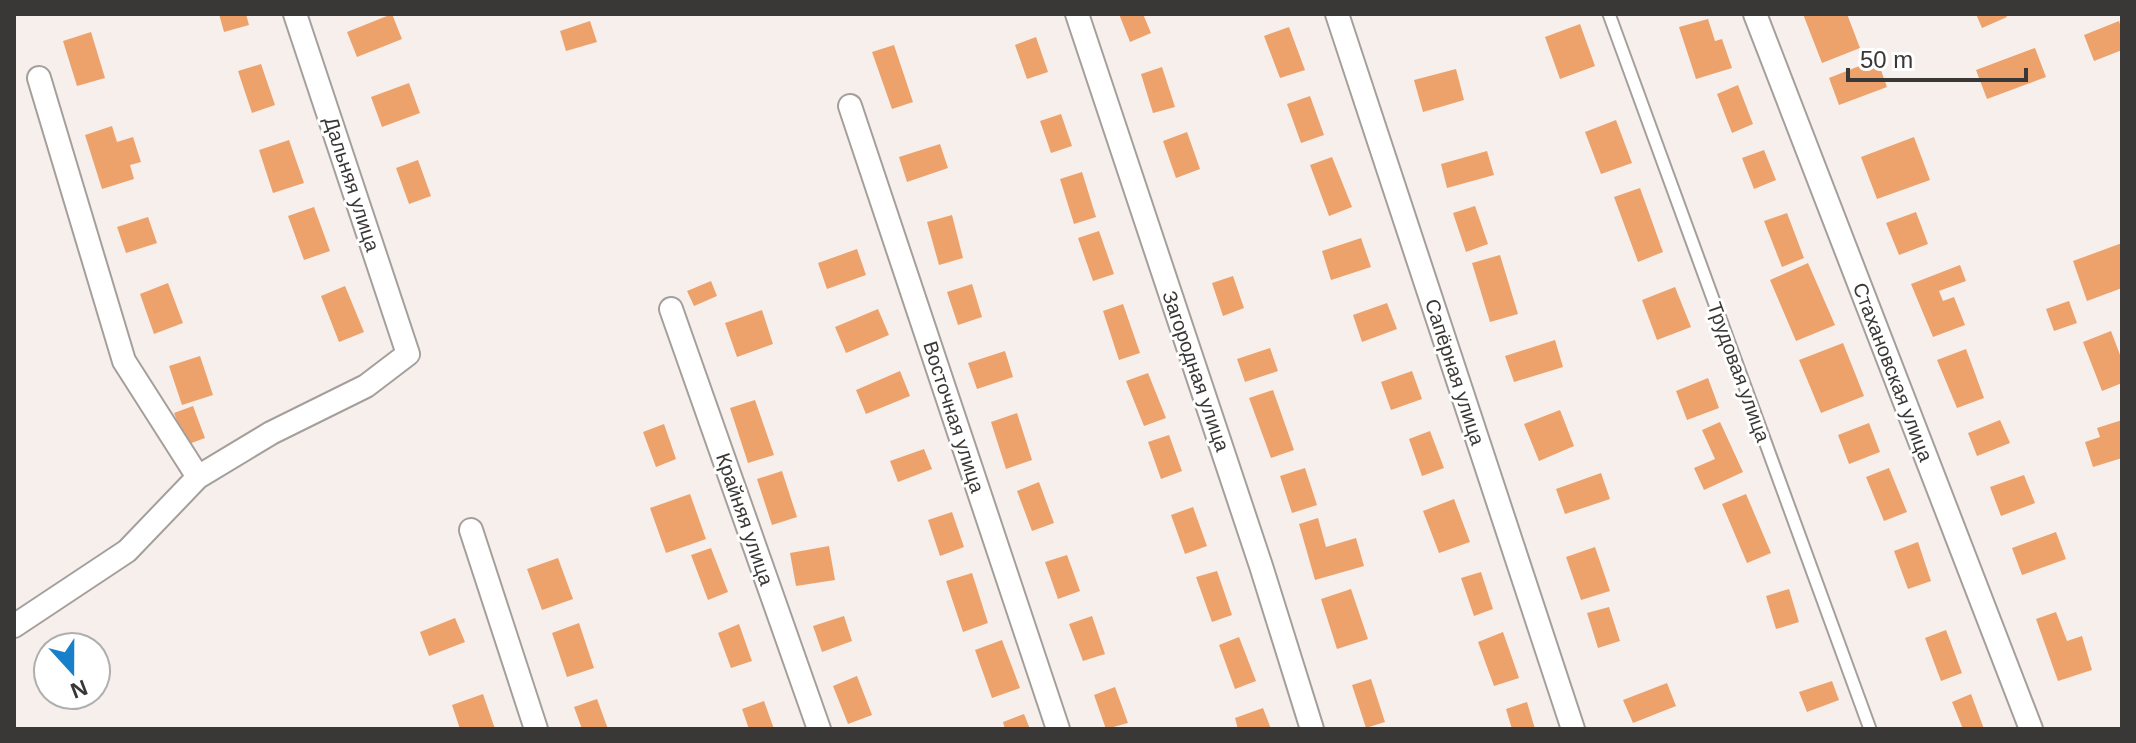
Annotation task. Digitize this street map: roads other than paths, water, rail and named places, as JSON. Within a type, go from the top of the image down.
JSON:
[{"type":"street","name":"Дальняя улица","points":[[198,477],[271,433],[366,386],[408,354],[295,14]]},
{"type":"street","name":"Загородная улица","points":[[1077,14],[1261,566],[1312,729]]},
{"type":"street","name":"Сапёрная улица","points":[[1337,14],[1573,729]]},
{"type":"street","name":"Стахановская улица","points":[[1755,14],[2031,729]]},
{"type":"street","points":[[14,626],[127,551],[198,477],[124,361],[39,78]]},
{"type":"street","name":"Восточная улица","points":[[850,106],[1058,729]]},
{"type":"street","name":"Крайняя улица","points":[[671,309],[819,729]]},
{"type":"street","points":[[471,530],[536,729]]},
{"type":"lane","name":"Трудовая улица","points":[[1609,14],[1870,729]]}]
